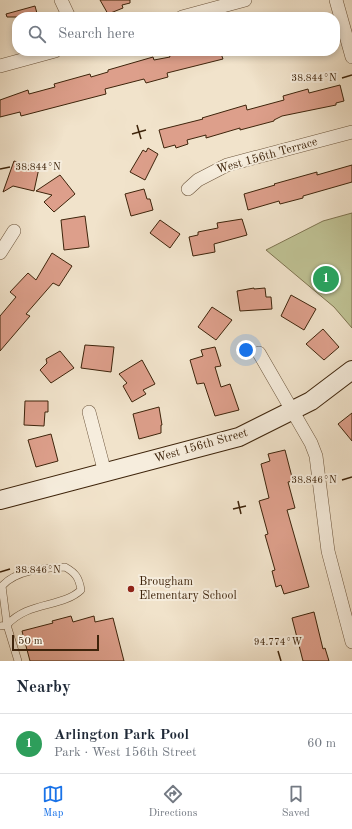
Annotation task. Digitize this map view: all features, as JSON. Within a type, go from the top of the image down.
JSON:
[{"type":"street","points":[[61,0],[67,12]]},
{"type":"street","points":[[201,12],[245,0]]},
{"type":"street","points":[[336,0],[339,12]]},
{"type":"street","points":[[340,14],[352,57]]},
{"type":"street","points":[[0,66],[37,56]]},
{"type":"street","name":"West 156th Terrace","points":[[188,189],[198,180],[227,165],[352,132]]},
{"type":"street","points":[[0,253],[14,231]]},
{"type":"street","points":[[259,353],[311,443],[316,456],[328,551],[352,642]]},
{"type":"street","name":"West 156th Street","points":[[0,500],[239,437],[311,401],[352,370]]},
{"type":"street","points":[[89,412],[106,473]]},
{"type":"lane","points":[[4,625],[29,609],[77,594],[81,590],[79,579],[74,572],[65,567],[45,568],[8,580],[2,586],[4,625],[18,661]]},
{"type":"green space","points":[[352,213],[352,328],[334,307],[266,250],[323,221]]},
{"type":"building","points":[[100,0],[130,0],[130,3],[122,5],[123,8],[113,12],[107,12]]},
{"type":"building","points":[[35,6],[37,12],[13,12]]},
{"type":"building","points":[[12,12],[12,17],[7,17],[6,14]]},
{"type":"building","points":[[222,56],[223,59],[167,73],[168,77],[146,83],[144,79],[105,89],[106,94],[21,116],[20,112],[0,117],[0,100],[28,90],[29,94],[55,87],[54,84],[90,74],[91,77],[108,72],[108,70],[153,57],[154,60],[170,57]]},
{"type":"building","points":[[340,85],[344,101],[336,103],[336,105],[282,116],[274,121],[240,130],[240,128],[206,138],[206,135],[187,140],[188,144],[176,148],[175,145],[164,148],[159,130],[203,119],[202,118],[246,105],[247,110],[284,100],[283,96],[308,89],[309,93]]},
{"type":"building","points":[[148,148],[158,154],[145,180],[130,172],[143,150],[146,152]]},
{"type":"building","points":[[14,161],[39,168],[34,191],[13,186],[3,192]]},
{"type":"building","points":[[352,165],[352,182],[303,196],[303,198],[280,204],[279,201],[248,210],[244,194],[317,172],[317,175]]},
{"type":"building","points":[[60,175],[75,194],[54,212],[44,202],[52,195],[36,191]]},
{"type":"building","points":[[144,189],[147,199],[150,199],[153,210],[131,216],[125,194]]},
{"type":"building","points":[[85,216],[89,247],[64,250],[61,220]]},
{"type":"building","points":[[242,219],[247,235],[214,244],[215,252],[193,256],[189,237],[198,235],[198,232],[218,228],[217,223]]},
{"type":"building","points":[[160,220],[180,234],[170,248],[150,233]]},
{"type":"building","points":[[52,253],[72,266],[59,286],[53,283],[26,314],[30,316],[0,351],[0,316],[16,297],[10,292],[28,273],[36,280]]},
{"type":"building","points":[[265,288],[266,297],[271,297],[272,309],[240,311],[237,291]]},
{"type":"building","points":[[291,295],[316,309],[304,330],[281,316]]},
{"type":"building","points":[[212,307],[232,320],[216,340],[198,327]]},
{"type":"building","points":[[323,329],[339,347],[324,360],[306,344]]},
{"type":"building","points":[[85,345],[114,347],[111,372],[81,368]]},
{"type":"building","points":[[215,347],[221,366],[215,367],[221,387],[230,384],[239,410],[215,416],[204,383],[197,384],[190,360],[203,356],[201,350]]},
{"type":"building","points":[[60,351],[74,368],[51,383],[40,370],[47,363],[46,359]]},
{"type":"building","points":[[142,360],[155,384],[143,390],[146,394],[132,402],[123,386],[127,383],[119,374]]},
{"type":"building","points":[[25,401],[48,401],[48,412],[45,412],[44,426],[24,425]]},
{"type":"building","points":[[159,407],[162,425],[161,433],[139,439],[133,414]]},
{"type":"building","points":[[352,413],[352,441],[338,424]]},
{"type":"building","points":[[51,434],[58,461],[36,467],[28,440]]},
{"type":"building","points":[[285,450],[293,481],[288,482],[295,508],[287,510],[309,587],[284,594],[281,585],[276,587],[272,571],[275,570],[265,535],[268,534],[259,501],[269,498],[261,464],[270,461],[268,454]]},
{"type":"building","points":[[314,612],[323,649],[325,648],[329,661],[303,661],[292,618]]},
{"type":"building","points":[[71,616],[73,622],[94,616],[95,622],[113,618],[124,661],[30,661],[22,631],[53,623],[52,621]]},
{"type":"place","name":"Arlington Park Pool","points":[[326,279]]},
{"type":"place","name":"Brougham Elementary School","points":[[131,589]]}]
